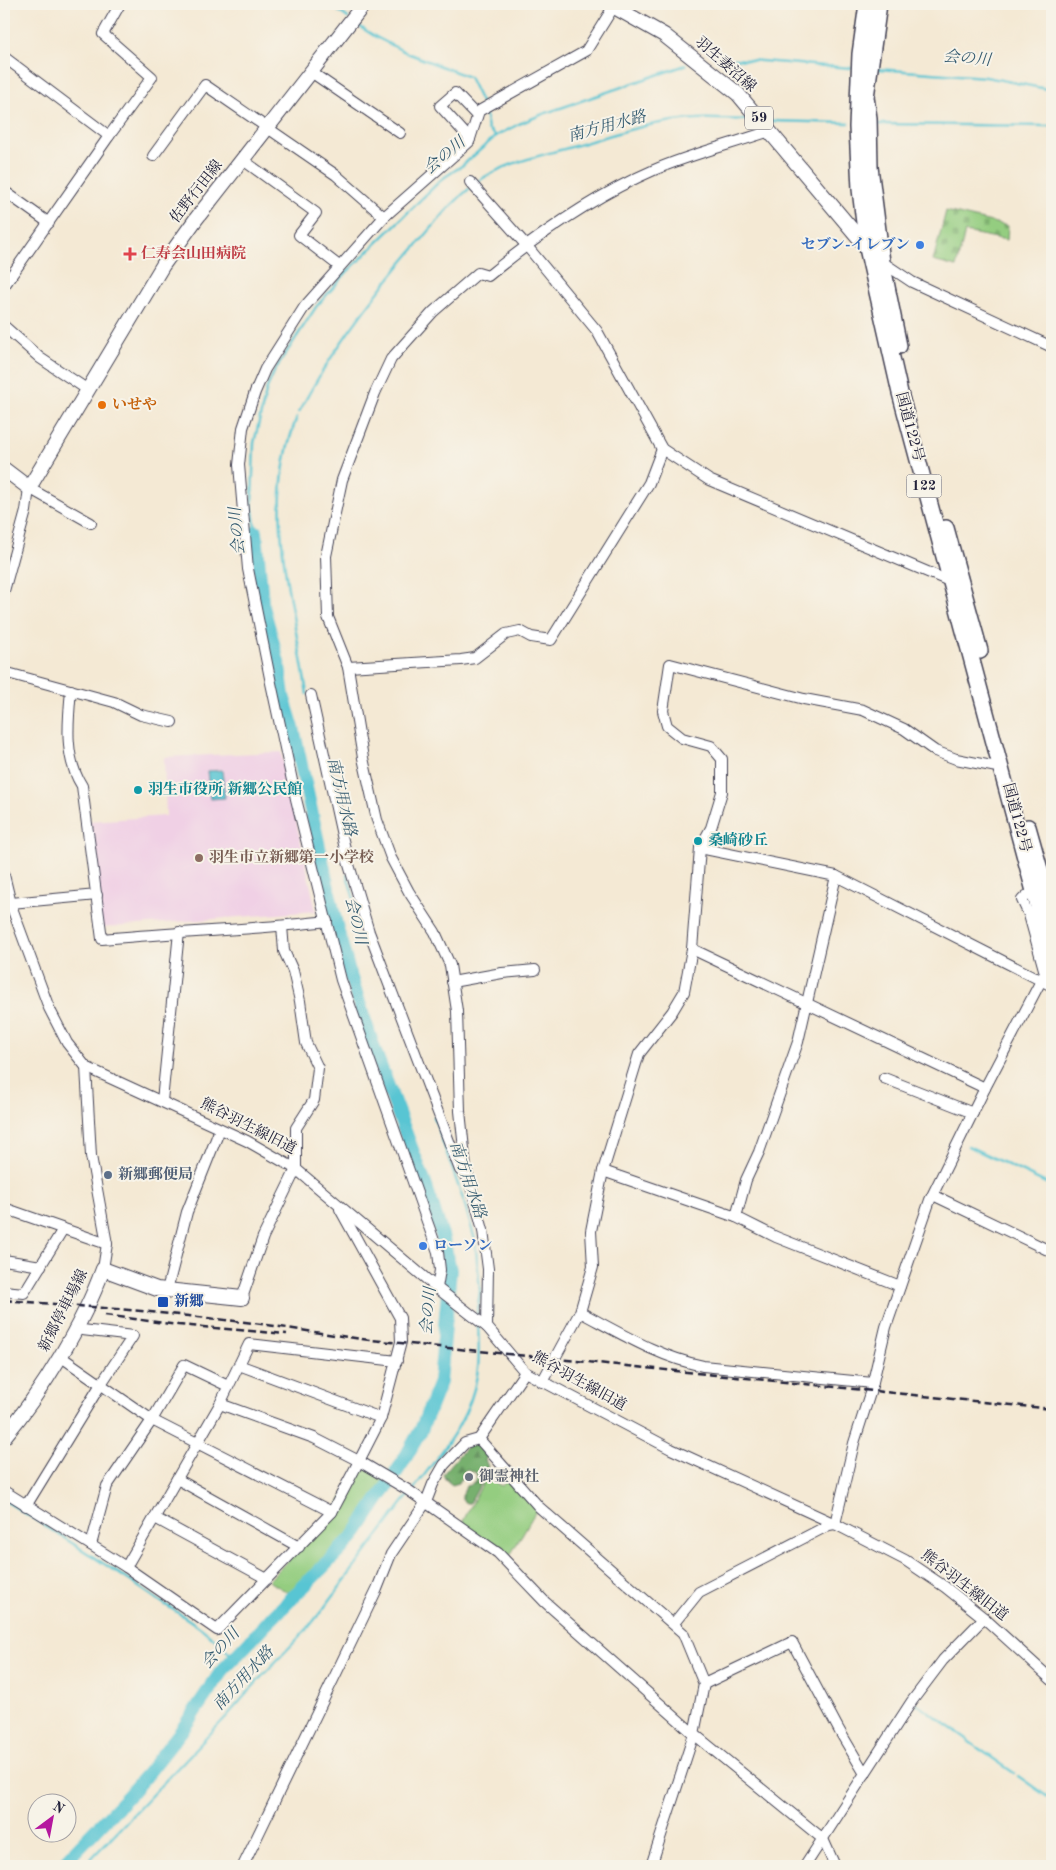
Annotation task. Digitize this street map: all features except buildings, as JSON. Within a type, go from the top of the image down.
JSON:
[{"type":"highway","name":"国道122号","points":[[867,4],[860,54],[857,127],[860,189],[867,248],[900,393],[949,580],[1002,768],[1052,912]]},
{"type":"highway","name":"国道122号","points":[[879,4],[866,97],[869,118],[870,167],[882,262],[909,393],[1045,893],[1052,958]]},
{"type":"main road","name":"佐野行田線","points":[[29,488],[163,264],[364,4]]},
{"type":"main road","name":"羽生妻沼線","points":[[611,5],[664,35],[738,94],[867,248],[882,262]]},
{"type":"main road","points":[[4,469],[29,488]]},
{"type":"main road","name":"新郷停車場線","points":[[4,1437],[30,1403],[60,1356],[94,1292],[103,1269],[147,1286],[242,1298]]},
{"type":"street","points":[[4,286],[152,77],[103,34],[120,4]]},
{"type":"street","points":[[437,1288],[440,1270],[438,1252],[341,980],[296,799],[248,569],[239,465],[243,428],[265,369],[305,306],[339,266],[384,217],[469,142],[478,111],[586,51],[611,5]]},
{"type":"street","points":[[4,57],[109,136]]},
{"type":"street","points":[[311,72],[400,133]]},
{"type":"street","points":[[153,156],[205,85],[336,175],[384,217]]},
{"type":"street","points":[[470,139],[440,106],[456,93],[477,116]]},
{"type":"street","points":[[487,1328],[488,1269],[483,1230],[466,1168],[460,1111],[457,1011],[450,965],[435,932],[391,858],[377,820],[363,758],[348,668],[328,617],[326,556],[342,480],[375,393],[391,358],[433,312],[478,273],[488,276],[526,245],[599,197],[655,170],[770,131]]},
{"type":"street","points":[[243,160],[316,213],[299,235],[339,266]]},
{"type":"street","points":[[470,182],[526,245],[597,331],[662,449],[709,480],[949,580]]},
{"type":"street","points":[[4,191],[49,223]]},
{"type":"street","points":[[882,262],[912,282],[1052,347]]},
{"type":"street","points":[[4,326],[40,358],[88,390]]},
{"type":"street","points":[[348,668],[475,658],[506,634],[520,631],[531,637],[551,640],[649,483],[662,449]]},
{"type":"street","points":[[4,591],[26,511],[29,488],[91,523]]},
{"type":"street","points":[[542,1382],[580,1312],[593,1267],[591,1231],[603,1172],[639,1054],[672,1012],[684,992],[692,949],[700,848],[711,828],[722,792],[722,759],[711,746],[682,738],[666,726],[663,711],[670,664],[804,699],[862,710],[904,729],[935,751],[956,759],[1002,768]]},
{"type":"street","points":[[4,672],[114,702],[141,715],[172,722]]},
{"type":"street","points":[[71,690],[68,734],[75,775],[82,786],[102,939],[327,921]]},
{"type":"street","points":[[311,695],[347,858],[369,932],[460,1170],[469,1179]]},
{"type":"street","points":[[700,848],[836,876],[1052,986]]},
{"type":"street","name":"熊谷羽生線旧道","points":[[4,876],[9,907],[56,1024],[67,1043],[86,1067],[220,1129],[296,1169],[487,1328],[525,1372],[671,1449],[835,1524],[905,1560],[945,1587],[984,1618],[1052,1680]]},
{"type":"street","points":[[736,1217],[746,1180],[759,1152],[798,1042],[836,876]]},
{"type":"street","points":[[674,1622],[699,1592],[829,1525],[835,1524],[854,1443],[873,1383],[886,1327],[933,1196],[985,1088],[1045,973],[1029,915],[1022,900],[1026,896],[1045,893]]},
{"type":"street","points":[[9,907],[97,894]]},
{"type":"street","points":[[242,1298],[264,1237],[296,1169],[296,1128],[314,1100],[318,1068],[306,1043],[300,1001],[293,971],[284,951],[282,926]]},
{"type":"street","points":[[162,1101],[179,932]]},
{"type":"street","points":[[692,949],[985,1088]]},
{"type":"street","points":[[452,982],[502,973],[535,970]]},
{"type":"street","points":[[86,1067],[91,1156],[107,1244],[103,1269]]},
{"type":"street","points":[[884,1078],[973,1113]]},
{"type":"street","points":[[167,1290],[187,1212],[220,1129]]},
{"type":"street","points":[[603,1172],[736,1217],[776,1237],[900,1286]]},
{"type":"street","points":[[933,1196],[1052,1252]]},
{"type":"street","points":[[4,1491],[126,1567],[217,1630],[332,1512],[381,1418],[397,1361],[401,1342],[400,1318],[336,1203]]},
{"type":"street","points":[[4,1208],[107,1244]]},
{"type":"street","points":[[4,1291],[24,1293],[63,1229]]},
{"type":"street","points":[[4,1260],[41,1266]]},
{"type":"street","points":[[580,1312],[655,1351],[688,1363],[873,1383]]},
{"type":"street","points":[[26,1506],[101,1384],[133,1336],[74,1329]]},
{"type":"street","points":[[126,1567],[220,1404],[249,1344],[397,1361]]},
{"type":"street","points":[[60,1356],[152,1420],[332,1512]]},
{"type":"street","points":[[91,1545],[107,1486],[152,1420],[184,1365],[228,1386]]},
{"type":"street","points":[[239,1365],[381,1418]]},
{"type":"street","points":[[244,1866],[377,1589],[391,1554],[426,1502],[444,1465],[465,1443],[479,1439],[525,1372]]},
{"type":"street","points":[[220,1404],[314,1438],[359,1461],[426,1502],[498,1553],[544,1602],[694,1734],[823,1839],[835,1866]]},
{"type":"street","points":[[479,1439],[538,1507],[602,1564],[674,1622],[683,1632],[704,1684],[694,1734],[651,1866]]},
{"type":"street","points":[[177,1479],[299,1547]]},
{"type":"street","points":[[155,1518],[267,1579]]},
{"type":"street","points":[[806,1866],[915,1697],[944,1660],[984,1618]]},
{"type":"street","points":[[704,1684],[792,1642],[865,1774]]},
{"type":"shaded area","name":"羽生市立新郷第一小学校","points":[[281,752],[316,911],[100,928],[89,821],[166,816],[164,757]]},
{"type":"green space","points":[[946,211],[1008,226],[1007,240],[965,232],[956,267],[933,261]]},
{"type":"green space","points":[[478,1444],[488,1456],[485,1460],[488,1466],[470,1503],[466,1503],[462,1500],[462,1496],[466,1486],[473,1483],[477,1477],[476,1473],[467,1469],[459,1483],[452,1485],[445,1479],[443,1474],[467,1446]]},
{"type":"green space","points":[[360,1463],[387,1478],[358,1524],[347,1538],[291,1594],[268,1581],[334,1513]]},
{"type":"green space","points":[[485,1479],[502,1486],[508,1479],[537,1509],[508,1559],[462,1523]]},
{"type":"water","points":[[222,770],[225,798],[210,799],[207,771]]},
{"type":"waterway","points":[[329,4],[348,18]]},
{"type":"waterway","points":[[354,23],[407,53],[469,77],[483,106]]},
{"type":"waterway","name":"会の川","points":[[719,60],[735,59],[851,68]]},
{"type":"waterway","name":"会の川","points":[[256,532],[252,504],[254,443],[267,388],[275,370],[316,307],[348,271],[442,179],[463,165],[496,136],[543,114],[686,65]]},
{"type":"waterway","name":"会の川","points":[[877,69],[986,77],[1052,90]]},
{"type":"waterway","points":[[485,111],[488,129],[496,136]]},
{"type":"waterway","name":"南方用水路","points":[[476,183],[509,165],[649,125],[697,119],[750,120]]},
{"type":"waterway","name":"南方用水路","points":[[771,121],[849,123]]},
{"type":"waterway","name":"南方用水路","points":[[877,124],[1051,126]]},
{"type":"waterway","name":"南方用水路","points":[[299,412],[325,367],[369,304],[442,215],[469,189]]},
{"type":"waterway","name":"南方用水路","points":[[297,417],[287,452],[281,486],[281,521],[288,590],[307,694]]},
{"type":"waterway","name":"会の川","points":[[61,1866],[148,1773],[182,1730],[221,1672],[354,1536],[401,1465],[421,1430],[440,1382],[450,1270],[442,1235],[425,1184],[375,1052],[337,929],[293,728],[283,696],[279,666],[262,603],[256,532]]},
{"type":"waterway","name":"南方用水路","points":[[347,875],[360,920]]},
{"type":"waterway","name":"南方用水路","points":[[434,1117],[464,1202],[475,1240],[480,1291],[477,1314]]},
{"type":"waterway","points":[[968,1146],[1052,1186]]},
{"type":"waterway","name":"南方用水路","points":[[414,1489],[453,1436],[468,1407],[478,1369],[478,1325]]},
{"type":"waterway","name":"南方用水路","points":[[84,1866],[308,1628],[408,1496]]},
{"type":"waterway","points":[[4,1500],[199,1626],[227,1650],[234,1659]]},
{"type":"waterway","points":[[916,1703],[967,1739]]},
{"type":"waterway","points":[[968,1741],[1014,1773]]},
{"type":"waterway","points":[[1018,1776],[1052,1800]]},
{"type":"railway","points":[[4,1300],[141,1311],[254,1323],[361,1339],[1052,1409]]},
{"type":"railway","points":[[105,1315],[178,1325],[287,1334]]},
{"type":"place","name":"セブン-イレブン","points":[[920,245]]},
{"type":"place","name":"仁寿会山田病院","points":[[130,254]]},
{"type":"place","name":"いせや","points":[[102,405]]},
{"type":"place","name":"羽生市役所 新郷公民館","points":[[138,790]]},
{"type":"place","name":"桑崎砂丘","points":[[698,841]]},
{"type":"place","name":"羽生市立新郷第一小学校","points":[[199,858]]},
{"type":"place","name":"新郷郵便局","points":[[108,1175]]},
{"type":"place","name":"ローソン","points":[[423,1246]]},
{"type":"place","name":"新郷","points":[[163,1302]]},
{"type":"place","name":"御霊神社","points":[[469,1477]]}]
